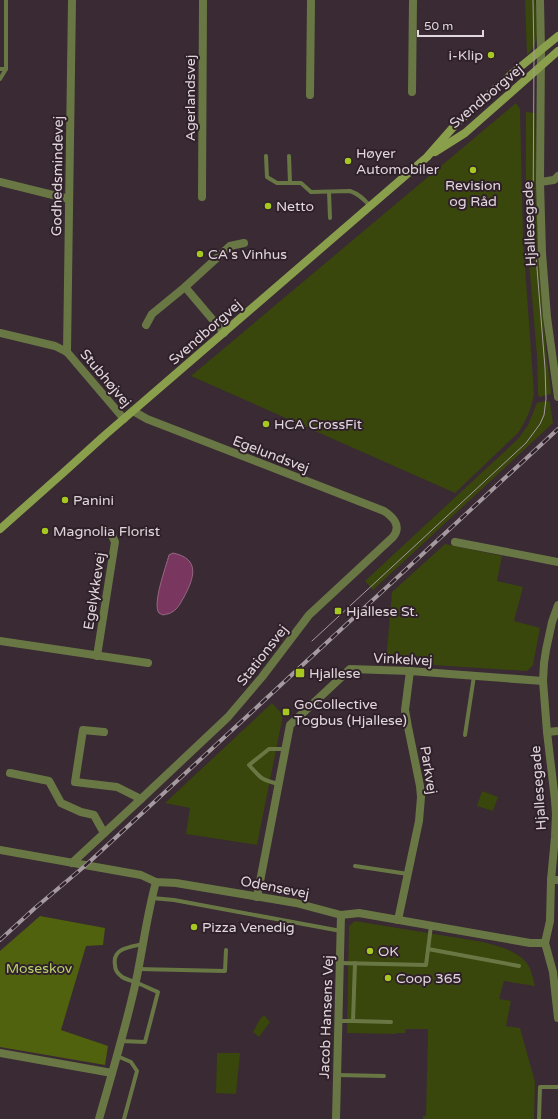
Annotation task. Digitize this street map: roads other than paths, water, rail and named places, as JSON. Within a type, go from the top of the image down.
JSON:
[{"type":"main road","name":"Svendborgvej","points":[[0,529],[133,411],[427,157],[456,124],[558,36]]},
{"type":"main road","name":"Svendborgvej","points":[[427,157],[465,133],[558,51]]},
{"type":"street","name":"Godhedsmindevej","points":[[67,352],[72,0]]},
{"type":"street","name":"Agerlandsvej","points":[[202,197],[204,0]]},
{"type":"street","points":[[310,95],[311,0]]},
{"type":"street","points":[[412,92],[413,0]]},
{"type":"street","points":[[540,0],[541,50]]},
{"type":"street","name":"Hjallesegade","points":[[541,50],[540,182],[542,253],[547,316],[558,397]]},
{"type":"street","points":[[540,182],[554,180],[558,176]]},
{"type":"street","points":[[0,182],[69,199]]},
{"type":"street","points":[[146,325],[152,314],[185,287],[230,246],[244,243]]},
{"type":"street","points":[[185,287],[224,333]]},
{"type":"street","name":"Stubhøjvej","points":[[0,333],[55,346],[67,352],[124,419]]},
{"type":"street","name":"Egelundsvej","points":[[133,411],[147,419],[384,512],[391,516],[396,524]]},
{"type":"street","name":"Stationsvej","points":[[72,863],[228,717],[262,677],[309,615],[393,537],[397,531],[396,524]]},
{"type":"street","name":"Egelykkevej","points":[[98,656],[115,542],[110,531]]},
{"type":"street","points":[[455,542],[558,562]]},
{"type":"street","name":"Hjallesegade","points":[[558,604],[552,622],[546,650],[543,681],[547,732],[556,800],[555,880],[550,921],[545,943],[553,972],[558,1018]]},
{"type":"street","points":[[0,641],[148,663]]},
{"type":"street","name":"Vinkelvej","points":[[257,897],[290,725],[350,669],[543,681]]},
{"type":"street","name":"Parkvej","points":[[398,920],[419,821],[421,797],[417,767],[405,710],[410,672]]},
{"type":"street","points":[[104,732],[83,730],[75,782],[117,787],[141,799]]},
{"type":"street","points":[[547,732],[558,731]]},
{"type":"street","points":[[10,773],[49,781],[61,803],[81,812],[94,815],[104,833]]},
{"type":"street","name":"Odensevej","points":[[0,850],[141,875],[156,882],[176,883],[296,903],[341,915],[359,913],[530,943],[545,943]]},
{"type":"street","points":[[99,1119],[136,982],[151,898],[156,882]]},
{"type":"street","name":"Jacob Hansens Vej","points":[[336,1119],[341,915]]},
{"type":"street","points":[[0,1053],[112,1073]]},
{"type":"lane","points":[[0,79],[6,69],[6,0]]},
{"type":"lane","points":[[0,69],[6,69]]},
{"type":"lane","points":[[266,156],[267,177],[278,183],[301,183],[311,192],[350,191],[362,197],[370,207]]},
{"type":"lane","points":[[289,156],[290,183]]},
{"type":"lane","points":[[329,192],[330,218]]},
{"type":"lane","points":[[465,735],[474,676]]},
{"type":"lane","points":[[279,784],[267,782],[262,779],[249,765],[269,749],[285,749]]},
{"type":"lane","points":[[355,866],[408,874]]},
{"type":"lane","points":[[151,898],[174,900],[341,931]]},
{"type":"lane","points":[[340,963],[426,965],[431,926]]},
{"type":"lane","points":[[120,1042],[145,1042],[158,992],[121,977],[116,971],[114,964],[115,957],[119,951],[124,948],[144,944]]},
{"type":"lane","points":[[428,949],[519,966]]},
{"type":"lane","points":[[138,969],[225,971],[226,950]]},
{"type":"lane","points":[[353,1021],[355,963]]},
{"type":"lane","points":[[338,1021],[391,1022]]},
{"type":"lane","points":[[117,1056],[131,1062],[137,1071],[124,1119]]},
{"type":"lane","points":[[337,1075],[384,1076]]},
{"type":"lane","points":[[539,1119],[540,1087],[558,1087]]},
{"type":"tram line","points":[[312,641],[526,443],[540,424],[544,415],[546,399],[545,368],[533,218],[533,0]]},
{"type":"railway","points":[[0,940],[86,865],[558,429]]},
{"type":"place","name":"i-Klip","points":[[491,55]]},
{"type":"place","name":"Høyer Automobiler","points":[[348,161]]},
{"type":"place","name":"Revision og Råd","points":[[473,170]]},
{"type":"place","name":"Netto","points":[[268,206]]},
{"type":"place","name":"CA's Vinhus","points":[[200,254]]},
{"type":"place","name":"HCA CrossFit","points":[[266,424]]},
{"type":"place","name":"Panini","points":[[65,500]]},
{"type":"place","name":"Magnolia Florist","points":[[45,531]]},
{"type":"place","name":"Hjallese St.","points":[[338,611]]},
{"type":"place","name":"Hjallese","points":[[300,673]]},
{"type":"place","name":"GoCollective Togbus (Hjallese)","points":[[286,712]]},
{"type":"place","name":"Pizza Venedig","points":[[194,927]]},
{"type":"place","name":"OK","points":[[370,951]]},
{"type":"place","name":"Coop 365","points":[[388,978]]},
{"type":"park label","name":"Moseskov","points":[[39,968]]}]
